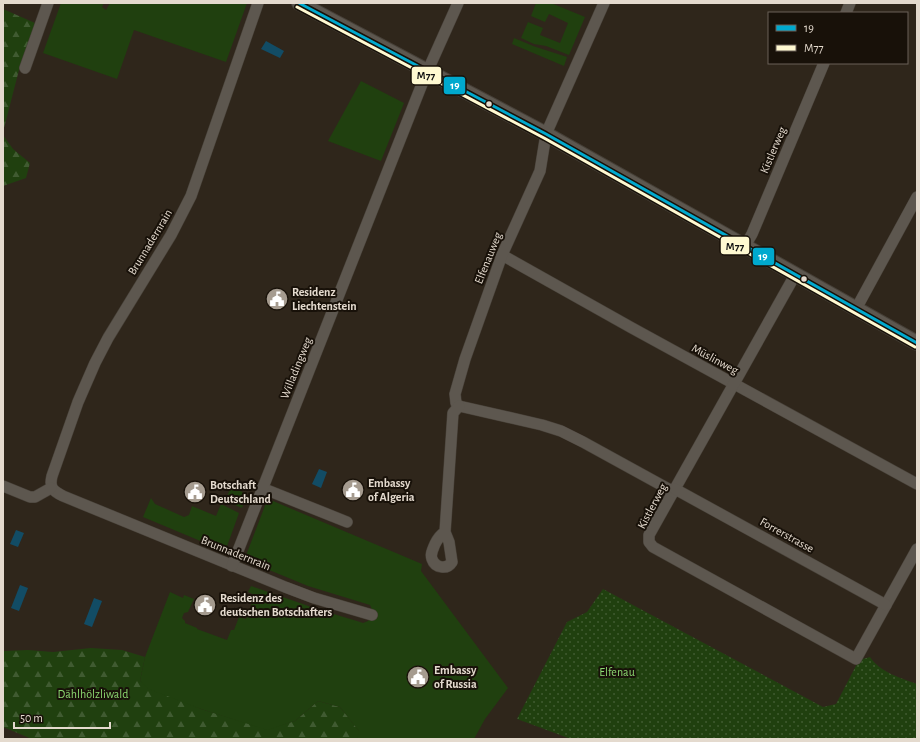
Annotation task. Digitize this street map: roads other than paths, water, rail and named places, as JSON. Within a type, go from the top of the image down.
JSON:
[{"type":"street","points":[[25,68],[48,3]]},
{"type":"street","name":"Brunnadernrain","points":[[258,3],[191,196],[171,235],[108,338],[95,363],[78,402],[50,484],[54,492],[232,566],[314,598],[372,615]]},
{"type":"street","points":[[299,3],[546,134],[917,343]]},
{"type":"street","name":"Willadingweg","points":[[232,566],[428,71],[458,3]]},
{"type":"street","name":"Elfenauweg","points":[[445,532],[453,413],[459,406],[455,398],[455,394],[464,359],[502,255],[540,171],[546,134],[604,3]]},
{"type":"street","name":"Kistlerweg","points":[[745,246],[752,234],[824,64]]},
{"type":"street","points":[[856,309],[917,197]]},
{"type":"street","name":"Müslinweg","points":[[502,255],[917,484]]},
{"type":"street","name":"Kistlerweg","points":[[795,275],[649,535],[649,542],[653,547],[856,659],[886,605]]},
{"type":"street","name":"Forrerstrasse","points":[[459,406],[542,425],[570,435],[675,490],[886,605]]},
{"type":"street","points":[[3,486],[30,497],[35,497],[51,488]]},
{"type":"street","points":[[262,488],[347,522]]},
{"type":"street","points":[[886,605],[917,549]]},
{"type":"water","points":[[266,41],[284,51],[280,58],[261,49]]},
{"type":"water","points":[[319,469],[327,472],[321,488],[312,484]]},
{"type":"water","points":[[16,530],[24,533],[18,547],[10,544]]},
{"type":"water","points":[[20,585],[28,588],[19,611],[11,608]]},
{"type":"water","points":[[94,598],[102,601],[92,627],[84,624]]},
{"type":"place","name":"Residenz Liechtenstein","points":[[277,299]]},
{"type":"place","name":"Embassy of Algeria","points":[[353,490]]},
{"type":"place","name":"Botschaft Deutschland","points":[[195,492]]},
{"type":"place","name":"Residenz des deutschen Botschafters","points":[[205,605]]},
{"type":"place","name":"Embassy of Russia","points":[[418,677]]},
{"type":"park label","name":"Elfenau","points":[[617,672]]},
{"type":"park label","name":"Dählhölzliwald","points":[[93,694]]}]
